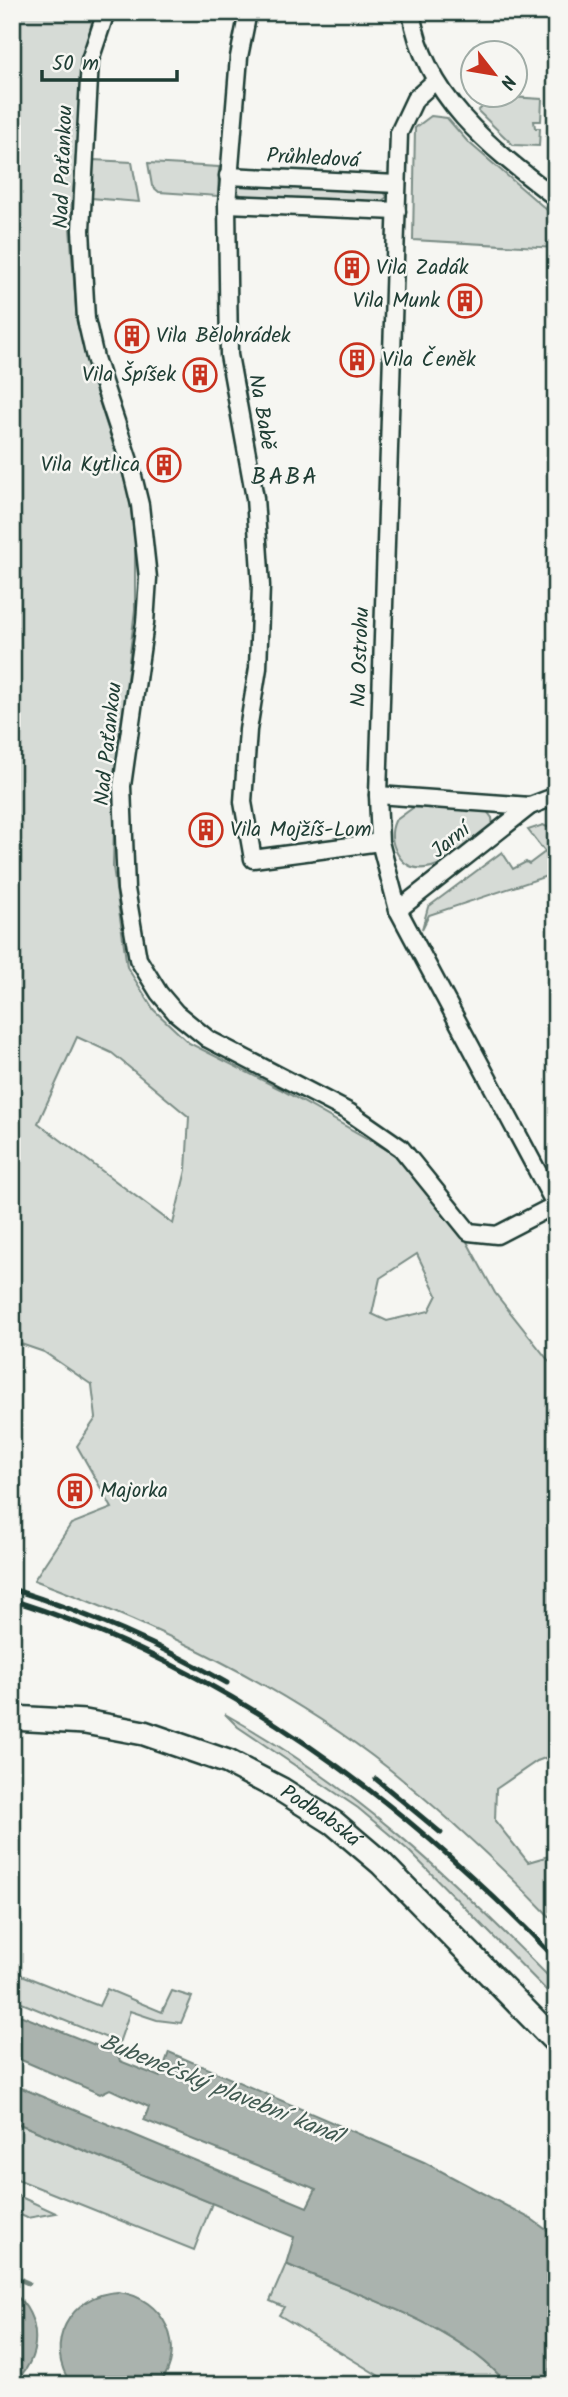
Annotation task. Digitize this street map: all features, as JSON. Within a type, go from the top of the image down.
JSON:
[{"type":"main road","name":"Podbabská","points":[[12,1718],[85,1722],[144,1733],[228,1762],[282,1790],[334,1823],[381,1863],[556,2042]]},
{"type":"street","name":"Nad Paťankou","points":[[107,12],[90,60],[81,230],[86,319],[94,358],[130,464],[140,505],[148,578],[145,623],[122,786],[125,889],[138,959],[159,993],[176,1013],[208,1039],[349,1112],[401,1148],[469,1232],[497,1235],[555,1206]]},
{"type":"street","name":"Na Babě","points":[[248,12],[239,57],[227,204],[229,355],[255,498],[261,586],[258,668],[248,730],[243,803],[253,859],[380,842]]},
{"type":"street","points":[[411,12],[419,46],[436,81],[477,136],[556,198]]},
{"type":"street","name":"Na Ostrohu","points":[[436,81],[415,99],[401,124],[377,795],[380,842],[398,910],[555,1206]]},
{"type":"street","name":"Průhledová","points":[[228,176],[397,184]]},
{"type":"street","points":[[227,204],[397,211]]},
{"type":"street","name":"Jarní","points":[[377,795],[530,806]]},
{"type":"street","name":"Jarní","points":[[398,910],[530,806],[556,796]]},
{"type":"shaded area","points":[[13,12],[94,12],[84,58],[70,228],[77,322],[92,379],[129,494],[135,539],[135,609],[115,784],[113,867],[127,967],[154,1010],[189,1043],[280,1089],[398,1156],[453,1216],[495,1293],[556,1370],[556,1754],[537,1761],[496,1789],[495,1821],[528,1862],[549,1856],[556,1864],[556,1923],[495,1862],[432,1805],[388,1768],[306,1710],[263,1684],[173,1638],[34,1580],[71,1524],[112,1508],[77,1446],[96,1418],[92,1385],[44,1352],[12,1341]],"holes":[[[77,1037],[112,1053],[189,1117],[186,1170],[173,1224],[38,1123]],[[417,1254],[437,1295],[429,1311],[387,1321],[372,1314],[380,1278]]]},
{"type":"shaded area","points":[[530,98],[542,99],[541,121],[534,121],[535,128],[540,128],[539,146],[513,145],[478,111],[481,108],[530,108]]},
{"type":"shaded area","points":[[431,116],[447,118],[467,141],[554,216],[556,248],[413,240],[415,128]]},
{"type":"shaded area","points":[[93,160],[132,162],[139,202],[91,198]]},
{"type":"shaded area","points":[[148,163],[219,167],[218,196],[159,192],[152,186]]},
{"type":"shaded area","points":[[238,184],[383,190],[387,197],[379,203],[241,196],[236,190]]},
{"type":"shaded area","points":[[414,807],[486,810],[493,825],[473,844],[446,862],[418,868],[406,864],[397,853],[392,838],[395,821]]},
{"type":"shaded area","points":[[543,825],[556,831],[556,873],[429,915],[422,929],[428,907],[502,852],[513,869],[526,862],[529,864],[545,852],[528,830]]},
{"type":"shaded area","points":[[225,1714],[318,1772],[401,1837],[479,1907],[556,1984],[556,2000],[408,1850],[358,1808],[238,1727]]},
{"type":"shaded area","points":[[12,1971],[99,2006],[107,1989],[162,2012],[172,1991],[192,1997],[181,2023],[157,2020],[130,2011],[119,2043],[12,1999]]},
{"type":"shaded area","points":[[12,2121],[212,2203],[194,2250],[12,2177]]},
{"type":"shaded area","points":[[12,2193],[56,2213],[27,2218],[12,2211]]},
{"type":"shaded area","points":[[286,2264],[435,2328],[487,2364],[508,2385],[394,2385],[279,2315],[284,2307],[270,2301]]},
{"type":"water","name":"Bubenečský plavební kanál","points":[[12,2012],[118,2054],[120,2061],[160,2077],[169,2052],[424,2162],[533,2220],[556,2237],[556,2385],[508,2385],[487,2364],[435,2328],[286,2264],[294,2237],[12,2121],[12,2084],[307,2207],[316,2189],[144,2120],[149,2107],[110,2089],[100,2094],[12,2056]]},
{"type":"water","points":[[12,2292],[29,2313],[35,2338],[29,2363],[12,2384]]},
{"type":"water","points":[[118,2292],[148,2303],[167,2326],[172,2355],[168,2370],[159,2385],[72,2385],[63,2370],[60,2354],[66,2324],[74,2312],[86,2302],[101,2295]]},
{"type":"waterway","points":[[12,2276],[28,2283]]},
{"type":"railway","points":[[12,1589],[122,1630],[227,1683]]},
{"type":"railway","points":[[12,1600],[91,1628],[166,1662],[238,1701],[307,1745],[373,1793],[436,1845],[497,1900],[556,1959]]},
{"type":"railway","points":[[376,1779],[441,1833]]},
{"type":"place","name":"Vila Zadák","points":[[352,268]]},
{"type":"place","name":"Vila Munk","points":[[465,301]]},
{"type":"place","name":"Vila Bělohrádek","points":[[132,336]]},
{"type":"place","name":"Vila Čeněk","points":[[357,360]]},
{"type":"place","name":"Vila Špíšek","points":[[200,375]]},
{"type":"place","name":"Vila Kytlica","points":[[164,465]]},
{"type":"place","name":"Vila Mojžíš-Lom","points":[[206,830]]},
{"type":"place","name":"Majorka","points":[[75,1491]]},
{"type":"district","name":"BABA","points":[[285,477]]}]
